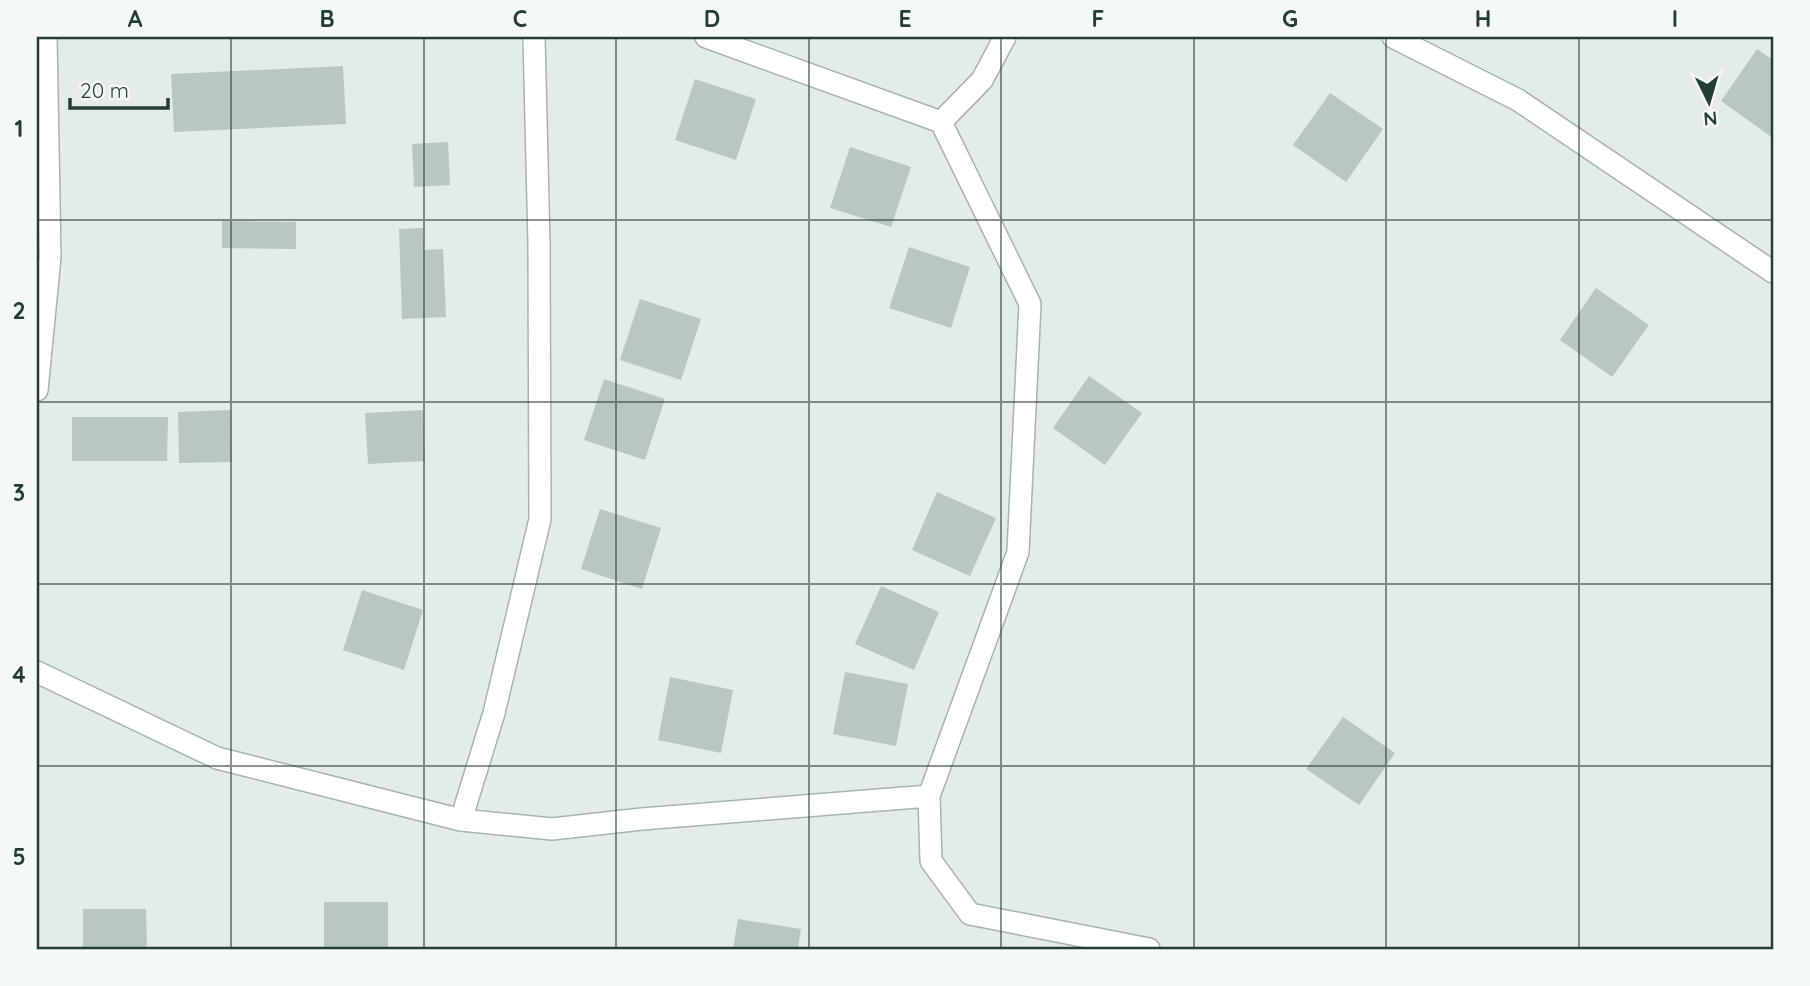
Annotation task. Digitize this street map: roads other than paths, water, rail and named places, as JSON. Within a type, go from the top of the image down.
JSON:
[{"type":"street","points":[[37,390],[50,257],[46,37]]},
{"type":"street","points":[[461,820],[494,713],[540,519],[539,244],[534,37]]},
{"type":"street","points":[[706,37],[941,122],[1030,304],[1018,552],[929,796],[931,861],[970,914],[1149,949]]},
{"type":"street","points":[[941,122],[982,80],[1005,37]]},
{"type":"street","points":[[1393,37],[1518,100],[1773,272]]},
{"type":"street","points":[[37,672],[217,758],[461,820],[552,829],[642,819],[929,796]]}]
